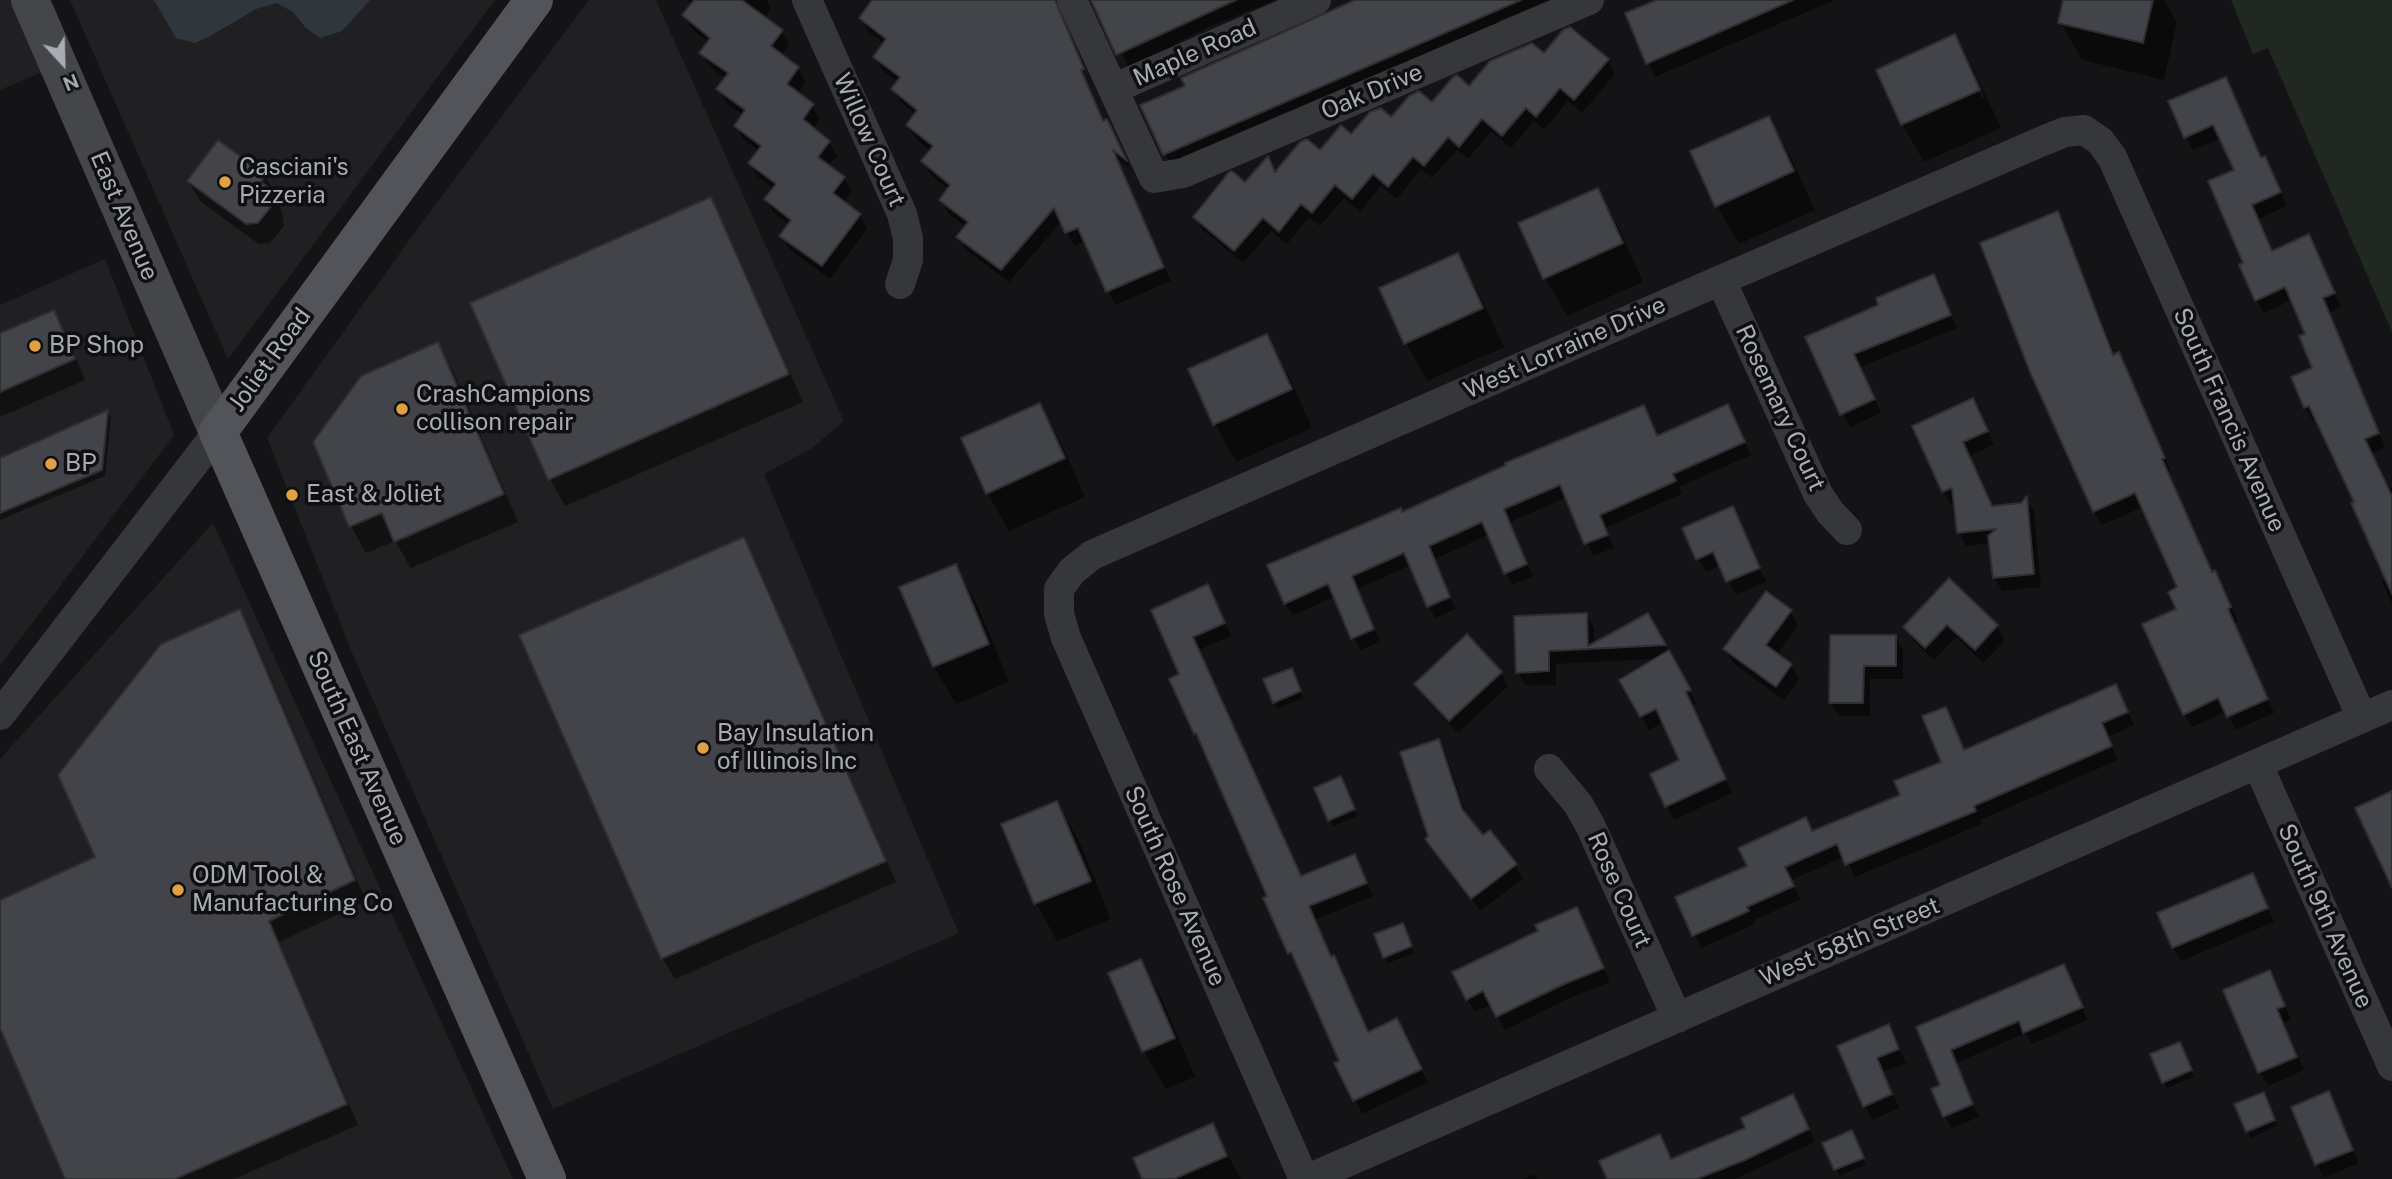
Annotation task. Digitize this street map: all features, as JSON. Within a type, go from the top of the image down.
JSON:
[{"type":"main road","name":"Joliet Road","points":[[218,432],[534,0]]},
{"type":"main road","name":"South East Avenue","points":[[218,432],[547,1179]]},
{"type":"street","name":"East Avenue","points":[[30,0],[218,432]]},
{"type":"street","name":"Willow Court","points":[[807,0],[902,214],[908,237],[908,260],[900,284]]},
{"type":"street","points":[[1072,0],[1113,89]]},
{"type":"street","name":"Maple Road","points":[[1113,89],[1316,0]]},
{"type":"street","name":"Oak Drive","points":[[1113,89],[1154,178],[1183,173],[1589,0]]},
{"type":"street","name":"West Lorraine Drive","points":[[1059,589],[1072,571],[1091,555],[2045,140],[2066,132],[2084,130]]},
{"type":"street","name":"South Francis Avenue","points":[[2084,130],[2100,141],[2112,157],[2362,718]]},
{"type":"street","name":"Rosemary Court","points":[[1721,280],[1818,494],[1847,530]]},
{"type":"street","name":"Joliet Road","points":[[0,715],[218,432]]},
{"type":"street","name":"South Rose Avenue","points":[[1059,589],[1059,614],[1066,638],[1306,1179]]},
{"type":"street","name":"West 58th Street","points":[[1306,1179],[2392,705]]},
{"type":"street","name":"South 9th Avenue","points":[[2258,765],[2392,1066]]},
{"type":"street","name":"Rose Court","points":[[1549,769],[1578,804],[1590,825],[1677,1018]]},
{"type":"shaded area","points":[[0,0],[18,0],[47,70],[0,90]]},
{"type":"shaded area","points":[[70,0],[495,0],[228,359]]},
{"type":"shaded area","points":[[154,0],[370,0],[342,31],[320,38],[306,28],[293,12],[277,3],[256,9],[195,43],[176,38]]},
{"type":"shaded area","points":[[589,0],[656,0],[844,421],[812,448],[764,474],[959,933],[553,1109],[353,655],[267,438],[421,224]]},
{"type":"shaded area","points":[[2231,0],[2392,0],[2392,332],[2268,48],[2253,54]]},
{"type":"shaded area","points":[[105,259],[174,435],[0,666],[0,305]]},
{"type":"shaded area","name":"ODM Tool & Manufacturing Co","points":[[213,523],[513,1179],[0,1179],[0,759]]},
{"type":"building","points":[[694,0],[742,0],[783,30],[771,46],[799,67],[787,84],[814,104],[803,119],[830,141],[818,157],[845,177],[833,193],[861,214],[822,266],[779,236],[791,220],[764,199],[776,184],[748,163],[761,146],[734,126],[745,110],[716,89],[728,73],[699,53],[710,38],[682,15]]},
{"type":"building","points":[[872,0],[1055,0],[1103,121],[1107,119],[1127,161],[1113,150],[1164,267],[1106,292],[1078,228],[1065,233],[1054,208],[1001,270],[956,237],[968,222],[939,200],[950,185],[921,161],[933,146],[906,125],[917,110],[891,89],[900,77],[873,57],[886,39],[859,18]]},
{"type":"building","points":[[1091,0],[1236,0],[1116,55]]},
{"type":"building","points":[[1355,0],[1521,0],[1163,155],[1140,105],[1185,86],[1181,78]]},
{"type":"building","points":[[1657,0],[1793,0],[1646,64],[1625,13]]},
{"type":"building","points":[[2063,0],[2153,0],[2143,43],[2058,23]]},
{"type":"building","points":[[1570,27],[1609,59],[1574,100],[1560,88],[1536,117],[1526,108],[1502,136],[1482,119],[1459,147],[1448,137],[1424,166],[1413,157],[1388,187],[1373,174],[1352,199],[1335,185],[1312,213],[1301,204],[1279,232],[1263,218],[1234,251],[1193,217],[1229,172],[1232,171],[1245,182],[1268,156],[1275,172],[1300,142],[1307,139],[1320,150],[1341,125],[1351,134],[1370,112],[1381,108],[1391,117],[1409,96],[1419,91],[1432,102],[1453,77],[1457,75],[1469,86],[1490,61],[1532,43],[1544,53],[1563,30]]},
{"type":"building","points":[[1955,34],[1980,90],[1901,125],[1876,70]]},
{"type":"building","points":[[2226,77],[2261,158],[2265,156],[2281,192],[2252,205],[2272,251],[2309,234],[2335,293],[2323,298],[2379,433],[2365,439],[2392,496],[2392,594],[2351,503],[2354,502],[2309,406],[2304,408],[2291,377],[2312,368],[2299,336],[2305,334],[2285,287],[2255,301],[2239,265],[2243,263],[2208,181],[2234,170],[2213,125],[2184,138],[2168,101]]},
{"type":"building","points":[[1769,116],[1794,171],[1715,207],[1690,151]]},
{"type":"building","name":"Casciani's Pizzeria","points":[[218,140],[266,175],[261,182],[271,189],[273,204],[258,223],[246,224],[187,181]]},
{"type":"building","points":[[1598,188],[1623,243],[1543,279],[1518,223]]},
{"type":"building","points":[[711,197],[789,374],[548,480],[470,303]]},
{"type":"building","points":[[2058,211],[2113,355],[2119,352],[2165,458],[2162,459],[2212,572],[2215,570],[2231,607],[2228,609],[2268,699],[2227,717],[2218,698],[2183,715],[2142,624],[2176,609],[2168,592],[2177,587],[2135,493],[2093,512],[2030,372],[1980,243]]},
{"type":"building","points":[[1458,253],[1483,308],[1404,344],[1379,288]]},
{"type":"building","points":[[1934,274],[1951,315],[1854,354],[1875,399],[1840,415],[1805,337],[1878,305],[1876,298]]},
{"type":"building","name":"BP Shop","points":[[54,310],[75,359],[0,392],[0,333]]},
{"type":"building","points":[[1267,334],[1292,389],[1213,425],[1188,369]]},
{"type":"building","name":"CrashCampions collison repair","points":[[438,342],[504,494],[394,542],[382,513],[349,527],[313,442],[361,376]]},
{"type":"building","points":[[1973,398],[1988,431],[1963,442],[1992,506],[2021,503],[2027,496],[2034,574],[1993,578],[1988,536],[1996,529],[1957,533],[1952,488],[1942,492],[1912,426]]},
{"type":"building","points":[[1040,403],[1065,458],[986,494],[961,438]]},
{"type":"building","points":[[1728,404],[1745,442],[1673,474],[1676,481],[1600,515],[1608,535],[1584,544],[1560,485],[1504,509],[1527,564],[1504,574],[1482,522],[1429,546],[1450,597],[1427,607],[1404,553],[1352,576],[1374,629],[1351,639],[1328,584],[1284,604],[1267,565],[1401,508],[1402,512],[1506,465],[1505,463],[1644,405],[1657,436]]},
{"type":"building","name":"BP","points":[[108,410],[102,470],[0,513],[0,458]]},
{"type":"building","points":[[1733,506],[1760,568],[1726,582],[1713,552],[1696,560],[1682,528]]},
{"type":"building","name":"Bay Insulation of Illinois Inc","points":[[744,537],[886,861],[661,959],[519,635]]},
{"type":"building","points":[[956,564],[989,644],[933,667],[899,587]]},
{"type":"building","points":[[1949,578],[1998,625],[1975,650],[1947,625],[1925,648],[1903,627]]},
{"type":"building","points":[[1208,584],[1225,623],[1193,637],[1301,876],[1355,854],[1367,883],[1309,906],[1331,957],[1334,955],[1368,1032],[1397,1018],[1422,1069],[1353,1101],[1334,1063],[1339,1061],[1291,952],[1288,954],[1263,898],[1267,896],[1196,733],[1194,734],[1169,679],[1179,674],[1151,610]]},
{"type":"building","points":[[1766,591],[1792,610],[1766,645],[1792,664],[1776,687],[1723,649]]},
{"type":"building","name":"ODM Tool & Manufacturing Co","points":[[240,609],[355,880],[269,921],[347,1104],[175,1179],[65,1179],[0,1028],[0,900],[95,857],[58,775],[161,644]]},
{"type":"building","points":[[1587,613],[1588,646],[1648,613],[1666,645],[1549,651],[1549,671],[1516,673],[1514,616]]},
{"type":"building","points":[[1467,634],[1502,672],[1449,721],[1414,684]]},
{"type":"building","points":[[1830,635],[1896,635],[1896,666],[1864,666],[1863,703],[1829,703]]},
{"type":"building","points":[[1669,650],[1691,690],[1686,692],[1726,779],[1665,807],[1650,774],[1679,760],[1656,709],[1640,717],[1619,680]]},
{"type":"building","points":[[1292,668],[1301,691],[1273,703],[1263,679]]},
{"type":"building","points":[[2116,684],[2128,712],[2102,723],[2112,746],[1974,806],[1976,811],[1845,865],[1837,844],[1785,867],[1794,886],[1747,907],[1749,911],[1692,936],[1675,897],[1747,866],[1738,848],[1806,817],[1812,831],[1900,795],[1894,781],[1941,762],[1922,716],[1946,707],[1964,750]]},
{"type":"building","points":[[1439,739],[1462,809],[1483,835],[1490,830],[1517,864],[1471,899],[1425,839],[1428,836],[1400,752]]},
{"type":"building","points":[[1341,776],[1355,809],[1328,821],[1314,788]]},
{"type":"building","points":[[2392,791],[2392,888],[2355,808]]},
{"type":"building","points":[[1057,801],[1091,881],[1034,904],[1001,824]]},
{"type":"building","points":[[2253,873],[2268,908],[2172,948],[2157,913]]},
{"type":"building","points":[[1577,907],[1604,968],[1496,1017],[1483,991],[1466,1000],[1452,972],[1538,931],[1535,925]]},
{"type":"building","points":[[1403,923],[1412,946],[1383,958],[1374,934]]},
{"type":"building","points":[[1141,959],[1175,1038],[1142,1052],[1108,973]]},
{"type":"building","points":[[2064,964],[2083,1007],[2023,1033],[2019,1021],[1951,1050],[1973,1104],[1943,1117],[1931,1089],[1940,1085],[1916,1027]]},
{"type":"building","points":[[2270,970],[2285,1006],[2277,1009],[2297,1057],[2258,1073],[2223,990]]},
{"type":"building","points":[[1889,1024],[1899,1049],[1877,1058],[1892,1094],[1863,1107],[1837,1046]]},
{"type":"building","points":[[2180,1042],[2192,1070],[2162,1083],[2150,1054]]},
{"type":"building","points":[[2329,1091],[2353,1150],[2315,1165],[2291,1107]]},
{"type":"building","points":[[2264,1092],[2275,1120],[2246,1132],[2234,1104]]},
{"type":"building","points":[[1793,1094],[1809,1129],[1745,1160],[1697,1179],[1607,1179],[1599,1161],[1660,1134],[1671,1159],[1745,1128],[1741,1118]]},
{"type":"building","points":[[1213,1123],[1227,1156],[1174,1179],[1142,1179],[1133,1158]]},
{"type":"building","points":[[1852,1130],[1864,1158],[1834,1170],[1822,1143]]},
{"type":"place","name":"Casciani's Pizzeria","points":[[225,182]]},
{"type":"place","name":"BP Shop","points":[[35,346]]},
{"type":"place","name":"CrashCampions collison repair","points":[[402,409]]},
{"type":"place","name":"BP","points":[[51,464]]},
{"type":"place","name":"East & Joliet","points":[[292,495]]},
{"type":"place","name":"Bay Insulation of Illinois Inc","points":[[703,748]]},
{"type":"place","name":"ODM Tool & Manufacturing Co","points":[[178,890]]}]
